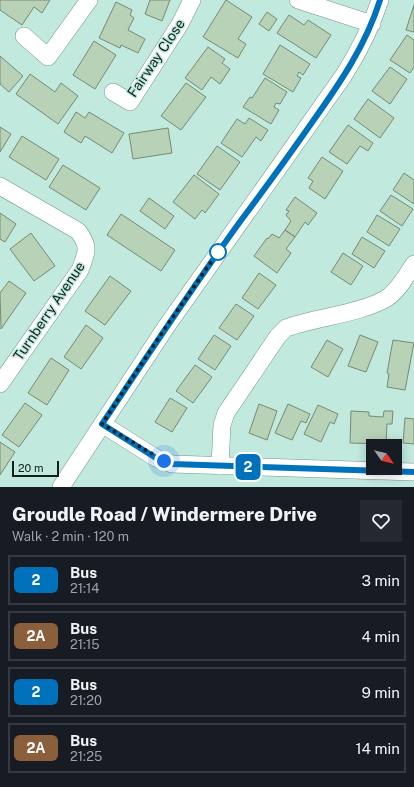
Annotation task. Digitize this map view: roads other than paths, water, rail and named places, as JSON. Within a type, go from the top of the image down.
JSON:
[{"type":"street","points":[[24,36],[48,57],[89,0]]},
{"type":"street","name":"Fairway Close","points":[[113,92],[130,102],[180,24],[192,0]]},
{"type":"street","points":[[298,0],[372,24]]},
{"type":"street","points":[[62,487],[190,291],[322,108],[362,45],[372,24],[380,0]]},
{"type":"street","name":"Turnberry Avenue","points":[[0,186],[78,231],[86,242],[86,255],[80,270],[0,384]]},
{"type":"street","points":[[220,466],[222,424],[226,413],[278,336],[286,328],[370,306],[388,298],[401,285],[414,264]]},
{"type":"street","points":[[102,424],[156,458],[172,464],[414,472]]}]
